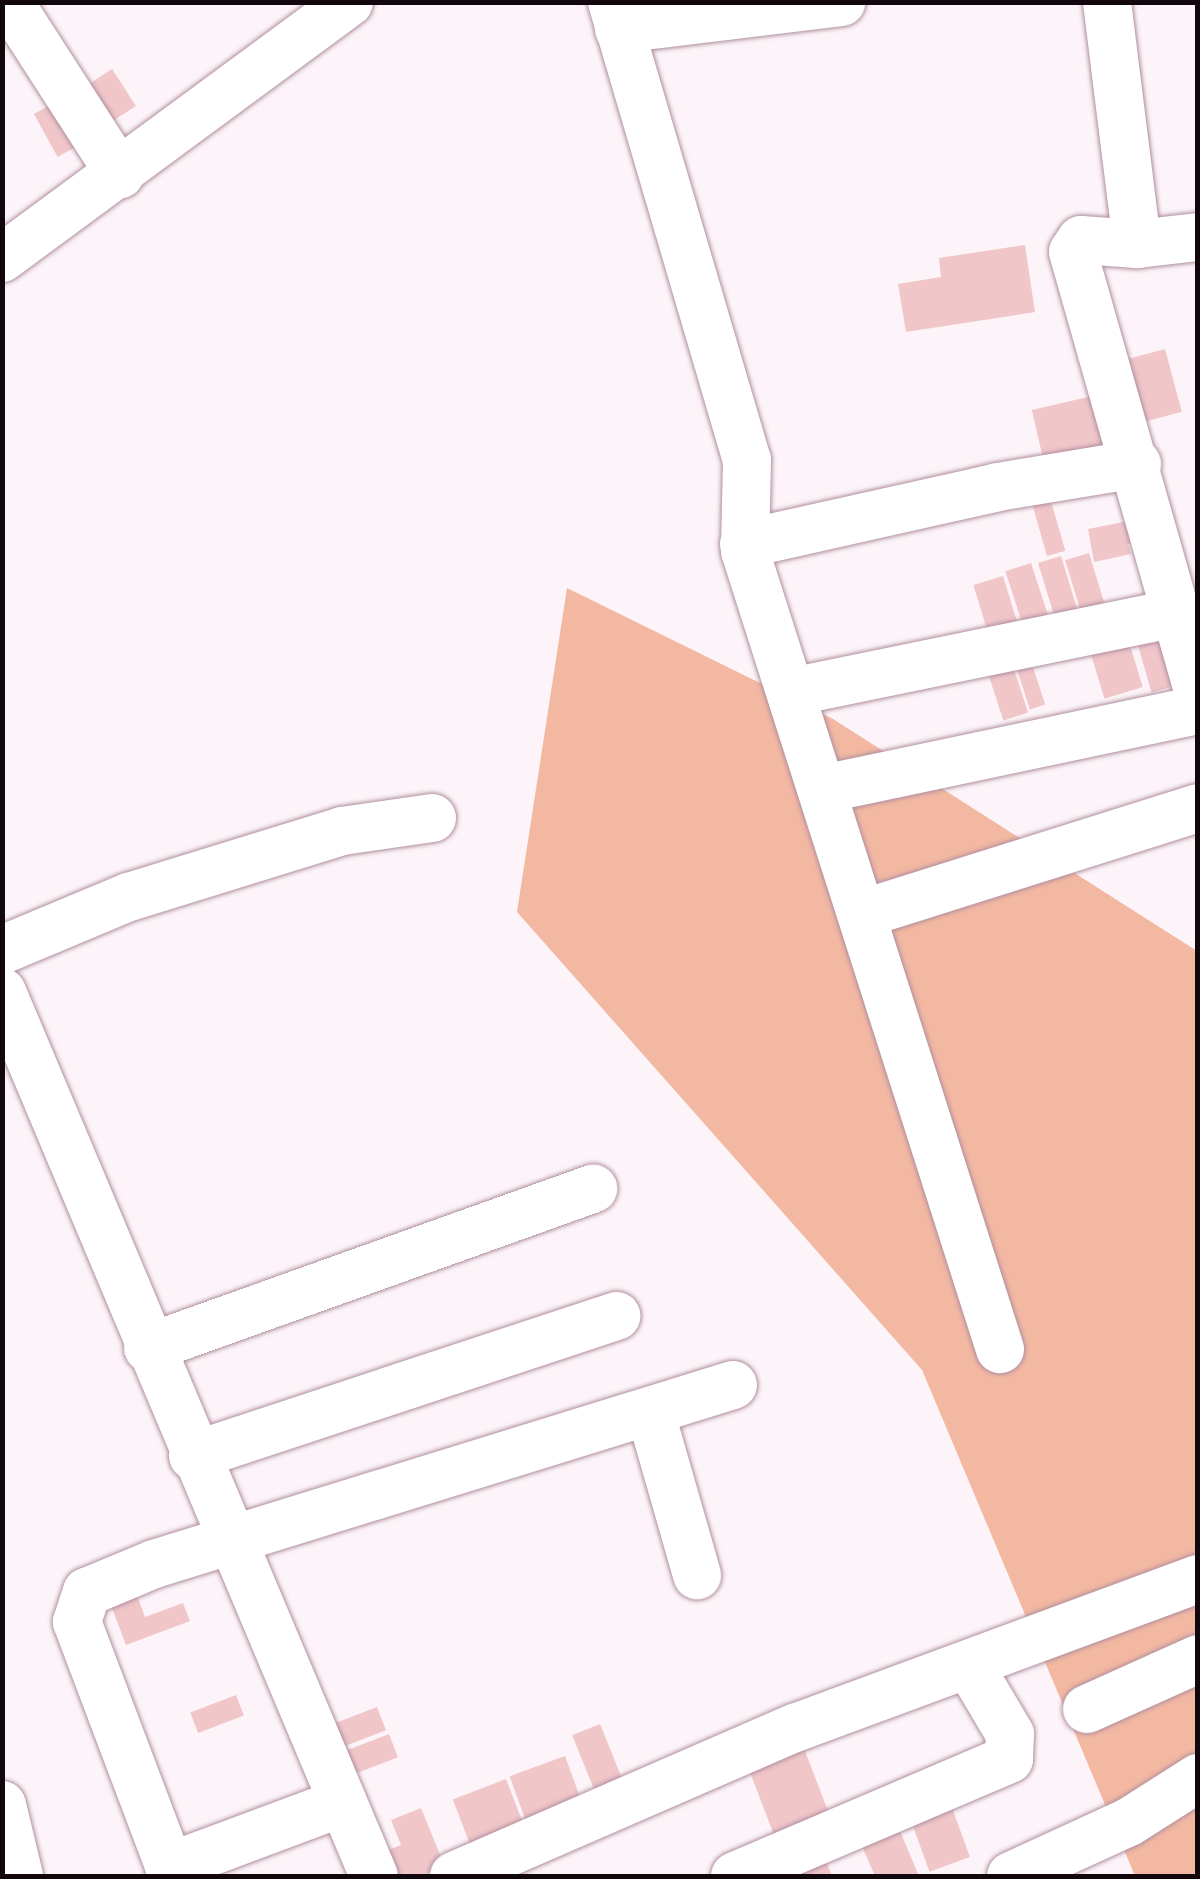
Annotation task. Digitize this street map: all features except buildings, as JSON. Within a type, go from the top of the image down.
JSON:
[{"type":"street","points":[[2,258],[298,2]]},
{"type":"street","points":[[2,220],[110,161],[349,2]]},
{"type":"street","points":[[842,2],[616,16],[747,460],[744,544],[1000,1349]]},
{"type":"street","points":[[1106,2],[1137,244]]},
{"type":"street","points":[[12,28],[110,161]]},
{"type":"street","points":[[1198,236],[1137,244],[1082,240],[1073,252],[1179,583],[1198,692]]},
{"type":"street","points":[[744,544],[998,487],[1138,464]]},
{"type":"street","points":[[791,692],[1179,583]]},
{"type":"street","points":[[823,788],[1198,710]]},
{"type":"street","points":[[862,914],[1198,808]]},
{"type":"street","points":[[2,950],[129,897],[342,831],[432,818]]},
{"type":"street","points":[[2,992],[193,1456],[374,1876]]},
{"type":"street","points":[[148,1348],[593,1188]]},
{"type":"street","points":[[193,1456],[616,1316]]},
{"type":"street","points":[[341,1803],[171,1872],[77,1609],[88,1592],[230,1542],[733,1385]]},
{"type":"street","points":[[650,1411],[697,1575]]},
{"type":"street","points":[[454,1876],[795,1728],[1198,1579]]},
{"type":"street","points":[[1086,1709],[1198,1658]]},
{"type":"street","points":[[735,1876],[1009,1758],[1010,1734],[969,1666]]},
{"type":"street","points":[[1010,1876],[1129,1822],[1198,1778]]},
{"type":"street","points":[[2,1806],[15,1875]]},
{"type":"shaded area","points":[[567,588],[833,719],[1197,951],[1197,1876],[1135,1876],[922,1370],[517,912]]}]
